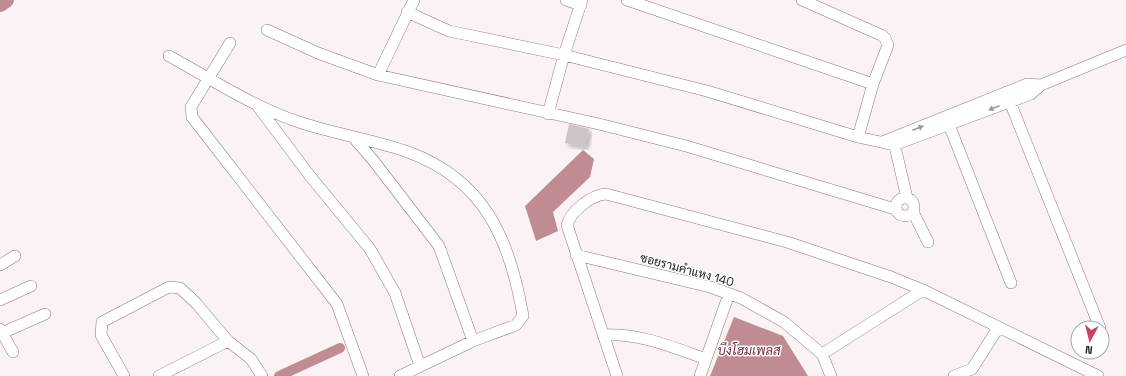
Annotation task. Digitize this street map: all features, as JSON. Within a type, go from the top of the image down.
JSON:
[{"type":"street","points":[[378,75],[414,0]]},
{"type":"street","points":[[548,114],[564,55],[582,3],[566,0]]},
{"type":"street","points":[[627,0],[873,84]]},
{"type":"street","points":[[802,0],[886,38],[888,45],[873,84],[858,137]]},
{"type":"street","points":[[407,12],[449,31],[564,55],[707,91],[858,137],[882,142],[894,141],[948,122],[1008,97],[1031,94],[1041,85],[1126,50]]},
{"type":"street","points":[[266,30],[318,53],[378,75],[686,146],[895,209],[898,214],[904,217],[913,212]]},
{"type":"street","points":[[230,43],[210,79],[191,107],[192,117],[337,304],[363,376]]},
{"type":"street","points":[[169,56],[210,79],[298,122],[408,152],[444,170],[469,188],[481,202],[494,221],[511,267],[524,316],[516,325],[473,341],[400,376]]},
{"type":"street","points":[[1008,97],[1097,320]]},
{"type":"street","points":[[255,102],[310,176],[370,248],[395,293],[420,366]]},
{"type":"street","points":[[283,139],[290,126],[298,122]]},
{"type":"street","points":[[948,122],[1011,283]]},
{"type":"street","points":[[353,137],[373,160],[440,246],[473,341]]},
{"type":"street","points":[[894,141],[907,198],[914,206],[913,212],[928,242]]},
{"type":"street","points":[[616,376],[567,230],[568,222],[588,199],[596,195],[606,194],[787,242],[891,277],[923,290],[1098,376]]},
{"type":"street","points":[[895,209],[898,200],[907,198]]},
{"type":"street","name":"ซอยรามคำแหง 140","points":[[576,255],[710,287],[741,298],[784,322],[822,354],[831,376]]},
{"type":"street","points":[[0,265],[15,256]]},
{"type":"street","points":[[0,300],[31,286]]},
{"type":"street","points":[[124,376],[101,335],[102,322],[169,287],[180,288],[196,303],[228,341],[251,359],[262,376]]},
{"type":"street","points":[[822,354],[923,290]]},
{"type":"street","points":[[700,376],[729,294]]},
{"type":"street","points":[[13,352],[1,331],[45,314]]},
{"type":"street","points":[[954,376],[973,372],[998,328]]},
{"type":"street","points":[[603,335],[621,334],[642,337],[706,359]]},
{"type":"street","points":[[159,376],[228,341]]},
{"type":"water","points":[[583,150],[594,159],[590,177],[553,212],[558,231],[536,241],[525,206]]},
{"type":"water","name":"บึงโฮมเพลส","points":[[734,317],[783,336],[808,376],[710,376]]},
{"type":"building","points":[[569,124],[589,129],[585,147],[565,143]]},
{"type":"waterway","points":[[0,4],[6,0]]},
{"type":"waterway","points":[[279,376],[340,348]]}]
